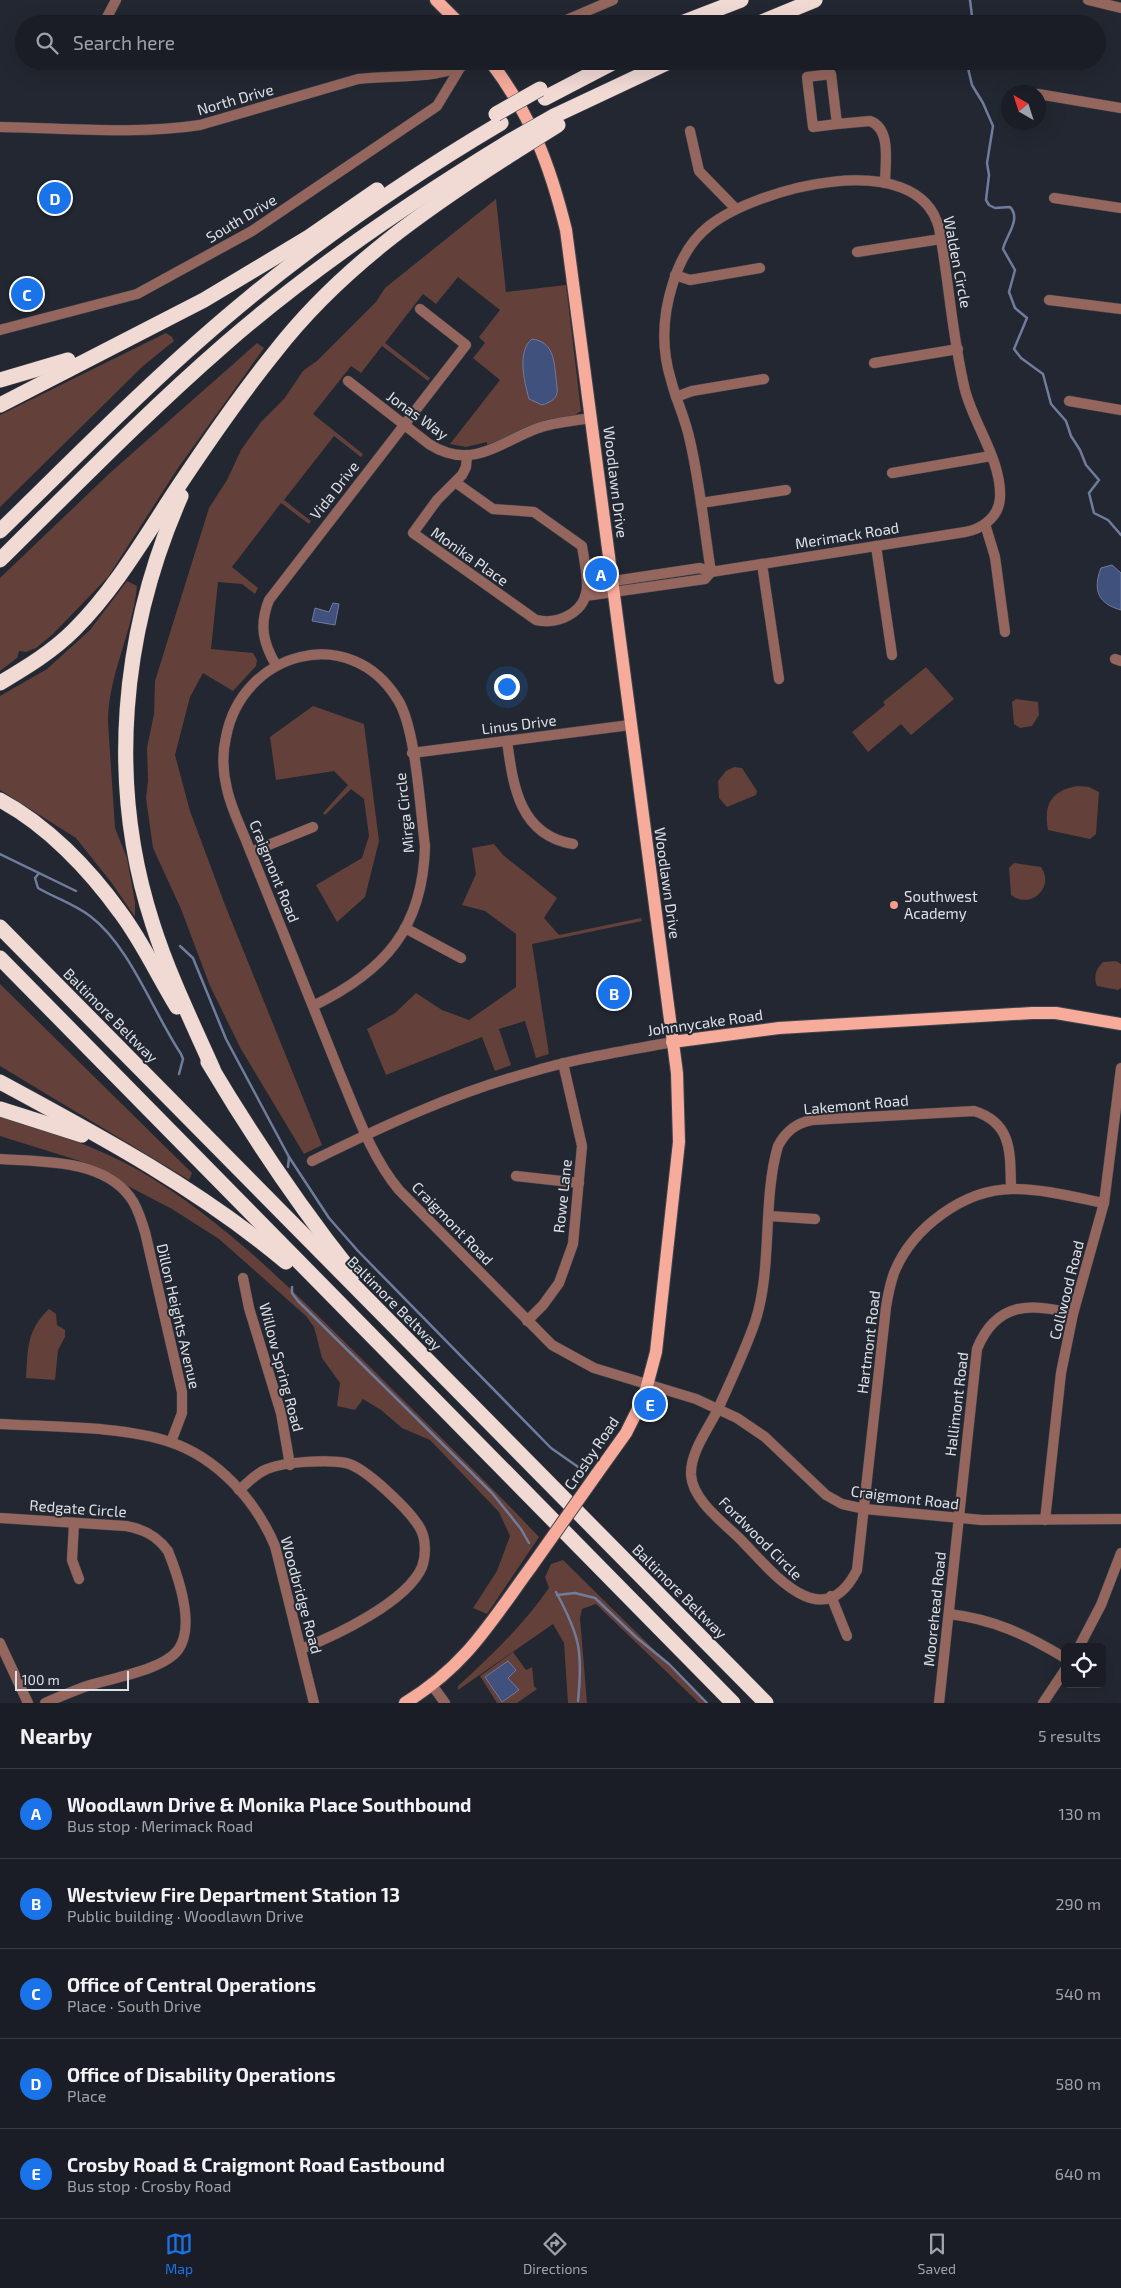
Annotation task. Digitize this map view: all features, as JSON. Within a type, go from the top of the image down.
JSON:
[{"type":"highway","points":[[702,15],[741,0]]},
{"type":"highway","points":[[714,15],[747,0]]},
{"type":"highway","points":[[778,15],[814,0]]},
{"type":"highway","points":[[0,405],[174,316],[283,253],[428,156],[543,94],[581,70]]},
{"type":"highway","points":[[543,94],[596,70]]},
{"type":"highway","points":[[0,560],[154,408],[260,315],[351,245],[446,180],[512,147],[556,120],[653,70]]},
{"type":"highway","points":[[0,531],[140,394],[249,298],[385,196],[498,119]]},
{"type":"highway","points":[[0,683],[60,642],[102,601],[122,575],[180,485],[248,386],[305,317],[372,253],[512,147]]},
{"type":"highway","points":[[0,380],[75,357],[174,316]]},
{"type":"highway","points":[[213,1069],[159,944],[140,880],[134,852],[126,788],[126,714],[130,679],[147,593],[170,522],[185,488],[248,386]]},
{"type":"highway","points":[[0,800],[33,822],[55,840],[76,860],[120,912],[259,1146],[290,1191],[404,1337]]},
{"type":"highway","name":"Baltimore Beltway","points":[[0,927],[766,1703]]},
{"type":"highway","points":[[0,958],[733,1703]]},
{"type":"highway","points":[[0,1082],[117,1145],[228,1216],[350,1315]]},
{"type":"highway","points":[[0,1109],[78,1134],[151,1167]]},
{"type":"main road","points":[[436,0],[451,15]]},
{"type":"main road","name":"Woodlawn Drive","points":[[497,70],[531,124],[557,192],[573,272],[672,1042]]},
{"type":"main road","name":"Johnnycake Road","points":[[672,1042],[780,1028],[1022,1013],[1056,1012],[1121,1024]]},
{"type":"main road","name":"Crosby Road","points":[[405,1703],[454,1667],[486,1631],[631,1424],[644,1398],[661,1321],[679,1142],[679,1108],[672,1042]]},
{"type":"street","points":[[108,15],[116,0]]},
{"type":"street","points":[[578,15],[613,0]]},
{"type":"street","points":[[1088,0],[1121,8]]},
{"type":"street","name":"North Drive","points":[[0,127],[124,130],[179,128],[200,125],[358,80],[380,76],[441,74],[454,70]]},
{"type":"street","name":"South Drive","points":[[0,330],[137,294],[252,231],[437,106],[459,70]]},
{"type":"street","points":[[837,124],[831,74],[807,77],[813,127],[870,121],[880,128],[885,140],[885,183]]},
{"type":"street","points":[[1046,95],[1121,108]]},
{"type":"street","points":[[690,131],[699,171],[736,209]]},
{"type":"street","name":"Walden Circle","points":[[711,572],[690,441],[668,369],[664,338],[666,310],[675,275],[696,237],[716,221],[736,209],[765,198],[817,184],[845,182],[885,183],[909,189],[924,201],[936,218],[968,399],[991,456],[1000,497],[994,515],[985,524]]},
{"type":"street","points":[[1054,198],[1121,208]]},
{"type":"street","points":[[857,252],[941,239]]},
{"type":"street","points":[[675,275],[690,280],[760,268]]},
{"type":"street","points":[[1049,300],[1121,309]]},
{"type":"street","name":"Vida Drive","points":[[276,665],[269,653],[262,633],[262,623],[269,600],[466,345],[420,309]]},
{"type":"street","points":[[874,363],[958,349]]},
{"type":"street","points":[[676,397],[692,391],[764,379]]},
{"type":"street","name":"Jonas Way","points":[[348,381],[439,451],[457,456],[482,454],[544,426],[591,418]]},
{"type":"street","points":[[1069,401],[1121,410]]},
{"type":"street","name":"Monika Place","points":[[467,455],[464,471],[437,500],[413,533],[536,620],[551,622],[567,617],[576,610],[586,590]]},
{"type":"street","points":[[892,473],[991,456]]},
{"type":"street","points":[[455,482],[493,509],[534,512],[582,546],[586,590]]},
{"type":"street","points":[[701,503],[786,490]]},
{"type":"street","points":[[985,524],[995,557],[1005,632]]},
{"type":"street","name":"Merimack Road","points":[[586,590],[613,587],[700,568],[711,572],[965,532],[985,524]]},
{"type":"street","points":[[876,546],[892,655]]},
{"type":"street","points":[[762,564],[778,679]]},
{"type":"street","name":"Craigmont Road","points":[[393,693],[369,670],[342,657],[314,654],[276,665],[244,692],[236,705],[225,739],[224,757],[227,789],[365,1135],[380,1164],[399,1190],[552,1345],[579,1362],[718,1408],[752,1426],[826,1496],[842,1504],[864,1509],[958,1519],[1121,1519]]},
{"type":"street","name":"Mirga Circle","points":[[313,1006],[341,992],[369,973],[395,946],[406,928],[417,899],[424,863],[424,846],[406,715],[393,693]]},
{"type":"street","name":"Linus Drive","points":[[412,753],[630,725]]},
{"type":"street","points":[[507,741],[513,787],[528,818],[546,834],[563,843],[572,844]]},
{"type":"street","points":[[251,852],[313,827]]},
{"type":"street","points":[[406,928],[460,958]]},
{"type":"street","name":"Johnnycake Road","points":[[312,1161],[365,1135],[456,1096],[563,1063],[672,1042]]},
{"type":"street","name":"Rowe Lane","points":[[527,1320],[551,1294],[566,1269],[572,1244],[579,1183],[581,1140],[563,1063]]},
{"type":"street","name":"Collwood Road","points":[[1045,1520],[1057,1402],[1073,1314],[1104,1203],[1121,1068]]},
{"type":"street","name":"Lakemont Road","points":[[718,1408],[756,1319],[778,1146],[788,1130],[803,1121],[812,1120],[963,1110],[984,1114],[998,1125],[1007,1139],[1011,1188]]},
{"type":"street","name":"Dillon Heights Avenue","points":[[0,1159],[60,1164],[85,1169],[114,1182],[130,1197],[136,1207],[145,1232],[182,1392],[182,1413],[170,1442]]},
{"type":"street","points":[[516,1176],[579,1183]]},
{"type":"street","name":"Hartmont Road","points":[[864,1509],[886,1306],[895,1273],[916,1239],[941,1216],[964,1201],[1011,1188],[1050,1192],[1104,1203]]},
{"type":"street","points":[[769,1216],[815,1219]]},
{"type":"street","name":"Willow Spring Road","points":[[243,1278],[250,1308],[282,1413],[290,1465]]},
{"type":"street","name":"Hallimont Road","points":[[958,1519],[974,1361],[980,1340],[993,1323],[1020,1308],[1040,1306],[1073,1314]]},
{"type":"street","name":"Fordwood Circle","points":[[718,1408],[692,1466],[691,1477],[699,1496],[787,1587],[805,1597],[815,1599],[831,1596]]},
{"type":"street","name":"Woodbridge Road","points":[[0,1424],[126,1432],[170,1442],[210,1464],[239,1490],[260,1516],[275,1546],[314,1703]]},
{"type":"street","points":[[239,1490],[266,1469],[290,1465],[337,1462],[358,1467],[376,1481],[417,1524],[424,1539],[425,1550],[421,1568],[415,1578],[386,1604],[344,1631],[301,1649]]},
{"type":"street","points":[[847,1636],[831,1596],[846,1587],[857,1570],[864,1509]]},
{"type":"street","name":"Redgate Circle","points":[[0,1518],[138,1528],[146,1531],[163,1544],[175,1571],[185,1612],[186,1631],[178,1649],[164,1662],[85,1687],[45,1703]]},
{"type":"street","name":"Moorehead Road","points":[[939,1703],[958,1519]]},
{"type":"street","points":[[74,1523],[72,1560],[79,1579]]},
{"type":"street","points":[[1081,1643],[1101,1605],[1121,1553]]},
{"type":"street","points":[[949,1614],[984,1619],[1010,1628],[1061,1656]]},
{"type":"street","points":[[0,1643],[28,1703]]},
{"type":"street","points":[[1044,1703],[1061,1676]]},
{"type":"street","points":[[432,1685],[446,1703]]},
{"type":"shaded area","points":[[496,199],[506,292],[566,285],[581,411],[575,415],[543,421],[487,446],[487,442],[466,447],[450,444],[500,380],[473,358],[485,343],[479,337],[500,310],[458,277],[436,304],[423,294],[385,343],[430,378],[428,381],[382,346],[361,373],[351,366],[313,414],[363,454],[361,457],[334,436],[284,500],[311,521],[309,524],[281,503],[232,567],[258,588],[255,594],[242,584],[218,582],[211,649],[253,653],[257,660],[256,666],[233,691],[203,673],[190,697],[175,755],[190,811],[225,905],[322,1145],[304,1154],[241,1049],[210,986],[181,909],[153,848],[146,798],[148,781],[147,748],[154,714],[155,681],[209,508],[227,480],[241,450],[261,422],[284,399],[303,371],[318,360],[376,302],[385,288]]},
{"type":"shaded area","points":[[166,333],[174,341],[143,366],[0,507],[0,415]]},
{"type":"shaded area","points":[[257,343],[264,348],[178,468],[108,577],[53,634],[36,648],[26,652],[19,651],[17,658],[0,671],[0,578],[111,472]]},
{"type":"shaded area","points":[[127,581],[137,586],[135,603],[112,687],[108,722],[115,828],[127,858],[135,902],[135,917],[111,882],[76,838],[0,790],[0,696],[47,669],[90,630]]},
{"type":"shaded area","points":[[926,667],[954,699],[911,735],[901,724],[868,752],[852,732],[885,705],[883,702]]},
{"type":"shaded area","points":[[1016,699],[1038,702],[1039,715],[1032,726],[1020,728],[1014,724],[1012,702]]},
{"type":"shaded area","points":[[313,706],[364,724],[379,841],[365,897],[337,922],[316,885],[362,858],[369,836],[364,799],[351,789],[325,815],[323,813],[348,785],[334,771],[276,780],[270,737]]},
{"type":"shaded area","points":[[734,767],[742,768],[757,791],[756,795],[727,807],[719,798],[718,781],[726,771]]},
{"type":"shaded area","points":[[1078,786],[1089,787],[1099,792],[1096,834],[1090,839],[1048,830],[1047,813],[1051,800],[1062,791]]},
{"type":"shaded area","points":[[494,844],[503,855],[557,898],[544,918],[559,935],[641,918],[642,921],[532,944],[549,1054],[536,1058],[525,1021],[499,1029],[511,1065],[495,1071],[482,1037],[386,1075],[367,1029],[395,1013],[416,993],[442,1010],[469,1020],[516,987],[516,934],[485,911],[462,905],[476,874],[472,848]]},
{"type":"shaded area","points":[[1014,863],[1041,867],[1045,875],[1045,882],[1043,889],[1033,898],[1026,900],[1011,895],[1009,868]]},
{"type":"shaded area","points":[[1116,961],[1121,964],[1121,988],[1118,990],[1097,986],[1095,976],[1103,962]]},
{"type":"shaded area","points":[[0,984],[192,1173],[189,1180],[0,1066]]},
{"type":"shaded area","points":[[0,1116],[72,1140],[123,1162],[172,1191],[202,1213],[288,1287],[497,1494],[539,1537],[487,1614],[473,1608],[497,1571],[510,1536],[499,1512],[430,1440],[402,1428],[381,1410],[363,1399],[355,1410],[337,1406],[340,1383],[322,1358],[314,1327],[306,1316],[219,1239],[172,1209],[80,1161],[0,1136]]},
{"type":"shaded area","points":[[49,1309],[56,1314],[57,1325],[65,1330],[65,1337],[58,1350],[55,1380],[26,1378],[28,1349],[32,1333],[41,1317]]},
{"type":"shaded area","points":[[563,1560],[708,1703],[699,1703],[596,1604],[582,1609],[580,1618],[587,1703],[568,1703],[564,1643],[553,1624],[458,1690],[458,1686],[494,1652],[529,1614],[549,1588],[545,1577],[551,1564]]},
{"type":"shaded area","points":[[513,1652],[526,1670],[532,1667],[534,1686],[537,1689],[517,1703],[497,1703],[480,1676]]},
{"type":"water","points":[[532,339],[539,341],[548,348],[554,364],[556,395],[551,401],[542,405],[529,399],[525,384],[524,351]]},
{"type":"water","points":[[1112,565],[1121,573],[1121,610],[1107,604],[1099,595],[1098,590],[1097,583],[1101,568]]},
{"type":"water","points":[[333,603],[339,604],[335,625],[312,621],[315,608],[329,612]]},
{"type":"water","points":[[508,1661],[516,1670],[508,1678],[519,1690],[502,1702],[485,1677]]},
{"type":"waterway","points":[[970,0],[972,15]]},
{"type":"waterway","points":[[968,70],[972,85],[983,103],[993,126],[987,163],[989,175],[986,200],[989,205],[995,208],[1010,207],[1014,217],[1012,228],[1003,249],[1015,270],[1009,292],[1015,308],[1027,318],[1014,349],[1021,358],[1043,374],[1051,404],[1066,421],[1071,436],[1080,450],[1086,465],[1099,480],[1089,493],[1094,513],[1108,520],[1121,535]]},
{"type":"waterway","points":[[0,854],[76,891]]},
{"type":"waterway","points":[[39,873],[35,878],[38,888],[90,916],[117,944],[140,980],[181,1054],[183,1059],[179,1074]]},
{"type":"waterway","points":[[180,946],[193,958],[226,1039],[289,1157],[288,1167]]},
{"type":"waterway","points":[[289,1157],[329,1218],[358,1251],[551,1448],[581,1469]]},
{"type":"waterway","points":[[292,1287],[292,1293],[298,1301],[492,1493],[521,1529],[529,1543]]},
{"type":"waterway","points":[[556,1592],[575,1633],[578,1645],[580,1657],[578,1701]]},
{"type":"waterway","points":[[557,1595],[575,1593],[595,1598],[637,1638],[669,1664],[707,1703]]},
{"type":"place","name":"Office of Disability Operations","points":[[55,198]]},
{"type":"place","name":"Office of Central Operations","points":[[27,294]]},
{"type":"place","name":"Woodlawn Drive & Monika Place Southbound","points":[[601,574]]},
{"type":"place","name":"Southwest Academy","points":[[894,905]]},
{"type":"place","name":"Westview Fire Department Station 13","points":[[614,993]]},
{"type":"place","name":"Crosby Road & Craigmont Road Eastbound","points":[[650,1404]]}]
